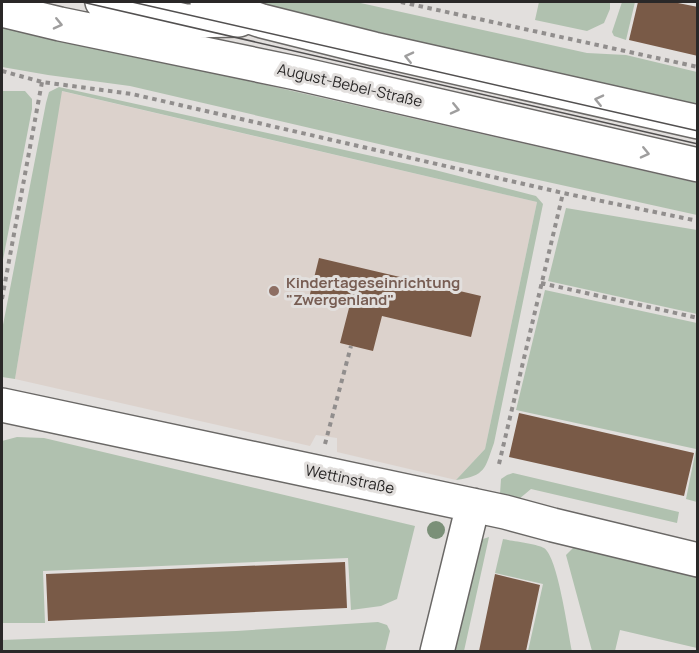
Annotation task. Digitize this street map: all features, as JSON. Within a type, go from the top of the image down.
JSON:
[{"type":"street","points":[[102,2],[197,11],[262,21],[386,52],[698,122]]},
{"type":"street","name":"August-Bebel-Straße","points":[[2,10],[296,73],[698,165]]},
{"type":"street","name":"Wettinstraße","points":[[2,405],[505,512],[698,560]]},
{"type":"street","points":[[437,651],[473,506]]},
{"type":"path","points":[[401,2],[698,67]]},
{"type":"path","points":[[2,71],[42,82],[132,94],[563,193],[698,221]]},
{"type":"path","points":[[2,300],[42,82]]},
{"type":"path","points":[[499,464],[563,193]]},
{"type":"path","points":[[541,283],[698,318]]},
{"type":"path","points":[[327,437],[351,346]]},
{"type":"shaded area","name":"Kindertageseinrichtung \"Zwergenland\"","points":[[61,91],[537,202],[485,449],[456,480],[337,452],[337,438],[316,435],[310,446],[15,379]]},
{"type":"green space","points":[[254,2],[356,2],[587,53],[626,55],[697,72],[697,106],[267,6]]},
{"type":"green space","points":[[539,2],[610,2],[610,9],[604,23],[587,31],[535,20]]},
{"type":"green space","points":[[622,2],[635,2],[626,40],[614,36],[612,32]]},
{"type":"green space","points":[[2,25],[697,183],[697,215],[130,86],[2,67]]},
{"type":"green space","points":[[59,87],[435,170],[536,196],[543,204],[494,443],[483,469],[473,476],[456,480],[485,449],[537,202],[62,91],[15,379],[2,377],[2,330],[46,103],[49,92]]},
{"type":"green space","points":[[2,91],[25,91],[32,99],[32,109],[2,265]]},
{"type":"green space","points":[[566,208],[697,230],[697,314],[548,281]]},
{"type":"green space","points":[[545,290],[697,323],[697,502],[686,499],[696,449],[516,410]]},
{"type":"green space","points":[[17,437],[44,438],[415,526],[397,599],[381,606],[351,610],[348,558],[43,571],[45,623],[2,623],[2,441]]},
{"type":"green space","points":[[513,473],[679,512],[677,523],[531,489],[519,499],[503,498],[500,494],[501,479]]},
{"type":"green space","points":[[489,537],[464,651],[452,652],[475,546]]},
{"type":"green space","points":[[503,539],[541,547],[549,554],[558,580],[572,651],[528,651],[543,584],[495,573]]},
{"type":"green space","points":[[574,547],[697,571],[697,648],[620,630],[615,651],[592,651],[566,555]]},
{"type":"green space","points":[[378,622],[387,625],[390,631],[385,651],[2,651],[2,640],[236,631]]},
{"type":"building","points":[[638,2],[673,2],[698,7],[698,56],[629,40]]},
{"type":"building","points":[[319,258],[481,296],[471,337],[382,316],[373,351],[340,343],[349,308],[309,298]]},
{"type":"building","points":[[519,413],[694,453],[684,496],[509,457]]},
{"type":"building","points":[[345,562],[347,608],[48,621],[46,574]]},
{"type":"building","points":[[495,574],[540,585],[526,651],[479,651]]},
{"type":"tram line","points":[[82,2],[698,144]]},
{"type":"tram line","points":[[132,2],[698,131]]},
{"type":"place","name":"Kindertageseinrichtung \"Zwergenland\"","points":[[274,291]]}]
